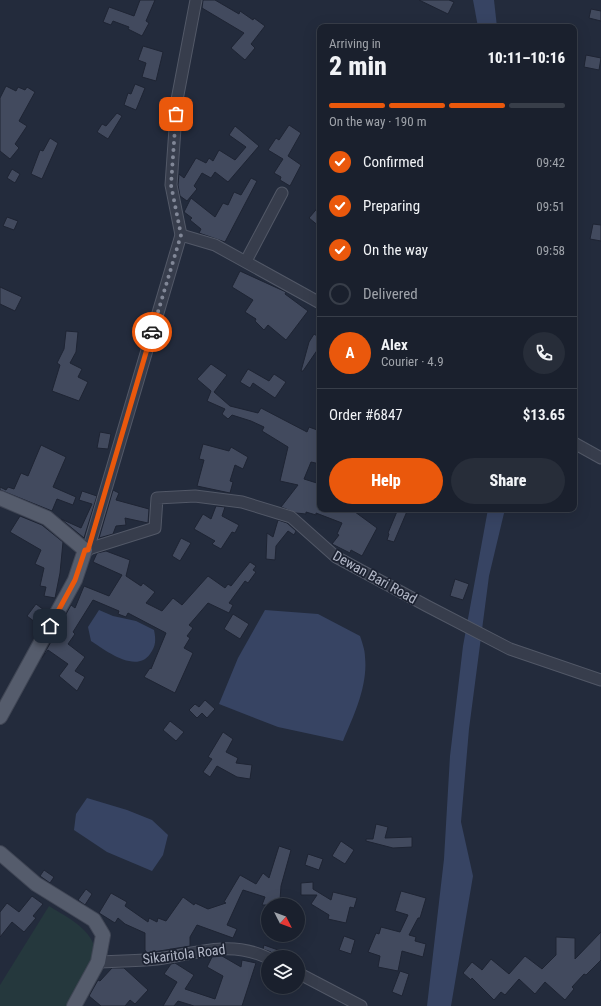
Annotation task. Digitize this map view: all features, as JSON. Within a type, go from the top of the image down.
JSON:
[{"type":"main road","points":[[0,498],[47,518],[86,550],[75,580],[0,717]]},
{"type":"main road","points":[[0,853],[36,884],[94,920],[103,935],[98,962],[74,1006]]},
{"type":"street","points":[[86,550],[181,235],[171,185],[177,100],[196,0]]},
{"type":"street","points":[[246,261],[282,193]]},
{"type":"street","points":[[181,235],[215,245],[317,301]]},
{"type":"street","points":[[577,445],[601,458]]},
{"type":"street","name":"Dewan Bari Road","points":[[86,550],[155,528],[157,498],[195,496],[242,502],[291,517],[336,557],[510,649],[601,680]]},
{"type":"street","name":"Sikaritola Road","points":[[98,962],[156,959],[228,947],[254,952],[261,955]]},
{"type":"street","points":[[305,977],[361,1006]]},
{"type":"green space","points":[[49,906],[82,928],[93,942],[96,952],[96,962],[93,971],[72,1006],[0,1006],[0,985]]},
{"type":"water","points":[[473,0],[494,0],[497,24],[477,24]]},
{"type":"water","points":[[487,512],[504,512],[489,576],[469,729],[461,822],[473,876],[451,1006],[427,1006],[444,859],[450,756],[463,646]]},
{"type":"water","points":[[99,610],[113,616],[136,621],[154,630],[155,643],[150,654],[144,660],[137,662],[129,661],[112,654],[91,641],[88,627]]},
{"type":"water","points":[[265,610],[318,614],[360,636],[365,654],[364,679],[352,721],[343,741],[278,727],[219,704],[238,658]]},
{"type":"water","points":[[87,798],[127,810],[152,820],[168,835],[163,855],[152,871],[107,852],[74,830],[76,814]]},
{"type":"building","points":[[140,0],[155,0],[146,21],[149,23],[142,36],[128,29],[129,27],[113,21],[111,25],[103,22],[109,7],[134,16]]},
{"type":"building","points":[[203,0],[215,0],[239,14],[240,11],[253,20],[254,18],[265,26],[251,44],[255,48],[245,60],[231,48],[244,33],[202,8]]},
{"type":"building","points":[[419,0],[449,0],[454,2],[448,14]]},
{"type":"building","points":[[591,9],[601,11],[601,21],[589,18]]},
{"type":"building","points":[[143,46],[163,52],[156,81],[142,77],[146,63],[138,60]]},
{"type":"building","points":[[586,55],[601,58],[599,70],[584,67]]},
{"type":"building","points":[[135,84],[145,88],[136,110],[124,105],[128,93],[131,94]]},
{"type":"building","points":[[6,86],[16,91],[18,87],[25,90],[27,87],[35,92],[19,121],[27,126],[15,144],[19,148],[10,159],[0,151],[0,98]]},
{"type":"building","points":[[117,113],[122,116],[108,139],[97,132],[102,124],[106,126]]},
{"type":"building","points":[[289,125],[301,133],[288,156],[301,165],[290,186],[280,180],[281,177],[274,173],[283,159],[268,150],[276,138],[279,140]]},
{"type":"building","points":[[235,126],[259,146],[228,182],[215,172],[211,178],[202,173],[194,186],[197,189],[187,201],[180,196],[178,185],[179,174],[184,178],[196,158],[206,163],[209,158],[213,161],[219,150],[235,160],[246,147],[229,135]]},
{"type":"building","points":[[50,138],[58,143],[42,179],[31,174],[40,150],[43,151]]},
{"type":"building","points":[[12,169],[20,174],[15,183],[7,178]]},
{"type":"building","points":[[251,178],[257,181],[225,242],[199,233],[201,229],[190,220],[192,218],[184,212],[191,198],[215,217],[223,203],[228,205],[234,192],[241,195]]},
{"type":"building","points":[[317,209],[317,225],[309,218]]},
{"type":"building","points":[[7,217],[18,221],[14,230],[3,226]]},
{"type":"building","points":[[593,224],[601,225],[601,241],[590,239]]},
{"type":"building","points":[[240,271],[286,292],[285,294],[308,311],[286,340],[268,325],[264,330],[255,321],[256,319],[245,312],[253,300],[232,287]]},
{"type":"building","points":[[0,287],[22,297],[15,311],[0,304]]},
{"type":"building","points":[[66,331],[78,332],[76,352],[70,363],[82,369],[78,377],[88,382],[79,401],[52,391],[60,365],[57,363],[64,349]]},
{"type":"building","points":[[314,334],[317,336],[317,350],[303,371],[301,371],[309,342]]},
{"type":"building","points":[[211,364],[227,375],[214,392],[230,406],[258,413],[261,408],[307,432],[309,427],[317,430],[317,463],[311,462],[304,479],[317,483],[317,512],[355,512],[377,528],[362,556],[351,550],[350,553],[332,544],[339,535],[337,534],[342,523],[316,513],[316,515],[306,512],[306,514],[296,513],[281,507],[298,485],[280,481],[288,447],[262,431],[264,427],[232,415],[228,419],[222,414],[225,409],[207,401],[211,391],[197,379]]},
{"type":"building","points":[[248,369],[269,381],[274,374],[286,382],[275,398],[253,383],[250,388],[240,382]]},
{"type":"building","points":[[100,432],[111,434],[108,449],[97,448]]},
{"type":"building","points":[[203,444],[229,451],[231,447],[248,457],[243,469],[235,465],[230,481],[233,482],[230,493],[197,486],[204,460],[199,459]]},
{"type":"building","points":[[41,445],[66,457],[53,487],[76,497],[73,505],[57,499],[52,511],[0,490],[0,487],[6,490],[8,487],[14,489],[21,473],[28,476]]},
{"type":"building","points":[[113,490],[119,493],[116,500],[149,509],[148,523],[125,518],[126,525],[116,526],[113,534],[99,538]]},
{"type":"building","points":[[82,491],[97,496],[84,538],[61,519],[81,528],[92,504],[79,500]]},
{"type":"building","points":[[216,506],[225,507],[222,516],[239,525],[235,533],[232,532],[221,549],[212,544],[215,541],[194,529],[203,514],[211,519]]},
{"type":"building","points":[[397,512],[407,512],[394,542],[387,540],[388,533]]},
{"type":"building","points":[[20,516],[42,525],[63,542],[60,573],[55,598],[44,596],[46,587],[40,586],[44,568],[35,564],[41,550],[10,532]]},
{"type":"building","points":[[278,520],[287,523],[296,531],[294,535],[288,531],[276,546],[275,560],[266,559],[267,533],[273,537]]},
{"type":"building","points":[[181,538],[191,543],[180,561],[172,556]]},
{"type":"building","points":[[106,551],[130,560],[126,576],[141,586],[143,583],[155,592],[146,603],[162,611],[173,598],[182,605],[208,576],[225,588],[228,584],[231,586],[250,562],[256,566],[253,570],[256,572],[248,583],[245,581],[229,603],[233,605],[229,613],[208,603],[189,625],[193,628],[187,636],[190,638],[184,648],[193,653],[175,693],[144,677],[150,668],[151,669],[166,633],[128,613],[126,617],[118,614],[119,611],[93,600],[73,632],[75,634],[68,644],[85,657],[75,671],[85,677],[77,691],[59,676],[68,664],[48,650],[42,658],[71,605],[75,608],[84,586],[109,596],[122,575],[93,562],[97,553]]},
{"type":"building","points":[[455,579],[469,584],[463,600],[450,596]]},
{"type":"building","points":[[36,604],[44,610],[35,622],[27,616]]},
{"type":"building","points":[[233,614],[249,624],[240,639],[224,629]]},
{"type":"building","points":[[205,700],[215,709],[207,718],[202,713],[197,718],[189,710],[195,704],[199,707]]},
{"type":"building","points":[[170,721],[184,732],[176,741],[163,730]]},
{"type":"building","points":[[223,732],[233,739],[226,752],[238,758],[236,763],[252,765],[250,779],[237,777],[217,766],[210,777],[203,772],[212,759],[208,757]]},
{"type":"building","points":[[376,824],[388,827],[385,838],[412,837],[412,847],[393,848],[366,841],[366,839],[373,839]]},
{"type":"building","points":[[341,841],[354,850],[345,864],[332,856]]},
{"type":"building","points":[[279,846],[291,850],[281,886],[280,898],[265,898],[243,890],[227,925],[237,929],[233,938],[197,925],[190,937],[190,946],[147,953],[145,950],[145,933],[125,924],[118,918],[115,923],[99,913],[111,893],[127,902],[125,906],[148,922],[149,918],[157,922],[158,918],[166,921],[183,897],[194,905],[195,903],[208,909],[226,903],[224,902],[240,875],[256,884],[263,873],[269,878]]},
{"type":"building","points":[[308,854],[323,859],[319,870],[305,865]]},
{"type":"building","points":[[44,870],[54,877],[50,883],[40,876]]},
{"type":"building","points":[[313,882],[313,889],[331,900],[333,892],[357,898],[354,908],[350,907],[346,923],[328,919],[329,915],[311,904],[317,895],[301,895],[301,883]]},
{"type":"building","points":[[86,889],[92,894],[85,905],[78,900]]},
{"type":"building","points":[[401,891],[426,898],[420,918],[418,918],[409,935],[416,937],[415,941],[426,944],[423,957],[402,951],[398,971],[378,967],[380,956],[368,952],[376,933],[379,934],[381,927],[400,932],[408,915],[395,911]]},
{"type":"building","points":[[32,896],[43,904],[33,916],[36,918],[24,932],[12,922],[0,937],[0,912],[7,903],[19,912]]},
{"type":"building","points":[[601,932],[601,960],[586,975],[584,974],[572,987],[574,989],[565,1000],[545,982],[535,994],[519,979],[505,995],[501,992],[494,1000],[472,978],[471,980],[463,973],[472,962],[482,970],[491,959],[509,974],[525,956],[542,969],[556,955],[556,937],[575,938],[575,959]]},
{"type":"building","points":[[344,936],[355,940],[351,954],[339,950]]},
{"type":"building","points":[[264,945],[278,950],[266,950],[263,949]]},
{"type":"building","points":[[222,956],[241,967],[242,960],[256,963],[242,1006],[194,1006],[178,1001],[174,1006],[163,1006],[177,982],[164,974],[171,964],[175,963],[194,975],[185,989],[215,999],[223,976],[207,967],[212,957]]},
{"type":"building","points":[[112,968],[124,968],[148,990],[135,1004],[130,1000],[125,1006],[101,1006],[89,996],[98,980],[100,981]]},
{"type":"building","points":[[400,971],[409,974],[402,996],[392,992]]},
{"type":"way so far","points":[[152,332],[181,235],[171,185],[176,114]]},
{"type":"route","points":[[50,626],[75,580],[85,550],[88,550],[123,434],[142,361],[152,332]]}]
